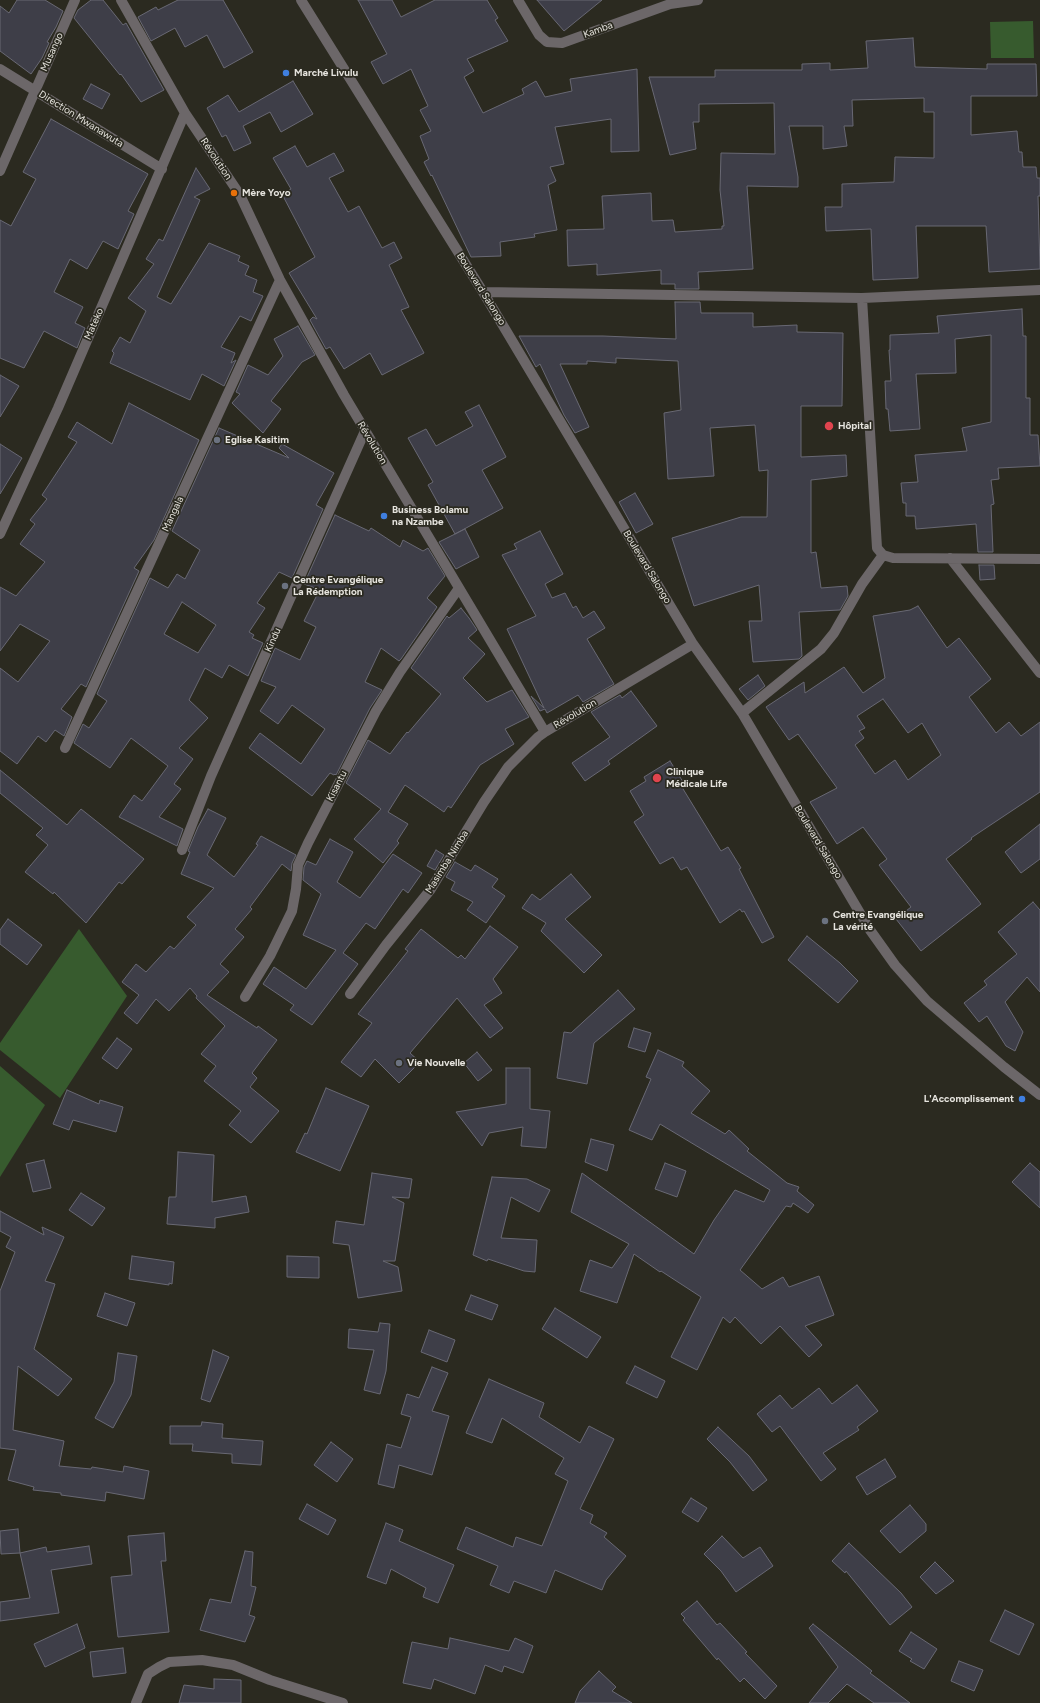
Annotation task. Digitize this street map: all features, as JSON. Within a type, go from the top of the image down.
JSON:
[{"type":"street","name":"Musango","points":[[0,171],[75,0]]},
{"type":"street","name":"Révolution","points":[[121,0],[185,113],[240,195],[280,280],[365,431],[545,732],[693,644]]},
{"type":"street","name":"Boulevard Salongo","points":[[301,0],[483,292],[693,644],[742,713],[870,930],[895,966],[927,1001],[1004,1067],[1040,1095]]},
{"type":"street","name":"Kamba","points":[[518,0],[539,35],[547,42],[562,43],[670,4],[698,0]]},
{"type":"street","name":"Direction Mwanawuta","points":[[0,69],[162,169]]},
{"type":"street","name":"Mateko","points":[[0,534],[58,408],[185,113]]},
{"type":"street","name":"Mangala","points":[[66,748],[280,280]]},
{"type":"street","points":[[483,292],[862,298],[1040,290]]},
{"type":"street","points":[[862,298],[877,548],[883,555],[893,558],[1040,559]]},
{"type":"street","name":"Kindu","points":[[182,850],[211,776],[365,431]]},
{"type":"street","points":[[742,713],[821,649],[834,633],[862,584],[883,555]]},
{"type":"street","points":[[950,558],[1040,673]]},
{"type":"street","name":"Kisantu","points":[[245,997],[270,956],[292,911],[298,864],[372,718],[400,672],[459,588]]},
{"type":"street","name":"Masimba Nimba","points":[[350,994],[386,945],[431,889],[484,802],[508,767],[545,732]]},
{"type":"street","points":[[136,1703],[148,1674],[169,1662],[202,1660],[233,1665],[270,1680],[343,1703]]},
{"type":"green space","points":[[1033,21],[1034,58],[991,58],[990,22]]},
{"type":"green space","points":[[79,929],[127,996],[60,1098],[0,1050],[0,1043]]},
{"type":"green space","points":[[0,1066],[45,1105],[0,1177]]},
{"type":"building","points":[[17,0],[45,0],[63,11],[47,42],[49,43],[42,58],[31,74],[0,51],[0,6],[9,13]]},
{"type":"building","points":[[91,0],[103,0],[123,25],[126,23],[164,90],[141,102],[121,74],[120,75],[74,18],[78,10]]},
{"type":"building","points":[[178,0],[223,0],[253,52],[224,68],[207,35],[185,47],[175,28],[151,41],[138,17],[156,7],[158,10]]},
{"type":"building","points":[[358,0],[392,0],[401,17],[435,0],[487,0],[498,18],[495,20],[508,41],[467,59],[474,71],[464,77],[483,113],[524,94],[522,89],[536,81],[545,97],[572,91],[570,79],[637,69],[639,151],[611,152],[611,119],[555,127],[564,164],[550,167],[556,181],[548,185],[557,230],[534,234],[535,237],[500,242],[501,256],[471,257],[432,175],[431,176],[424,162],[429,159],[420,136],[431,131],[420,110],[428,106],[411,69],[383,84],[371,62],[387,54]]},
{"type":"building","points":[[537,0],[602,0],[564,31]]},
{"type":"building","points":[[913,38],[915,67],[987,69],[987,64],[1036,64],[1037,96],[971,96],[971,135],[1017,131],[1019,152],[1022,152],[1023,167],[1036,167],[1037,178],[1040,178],[1040,196],[1038,196],[1040,269],[989,272],[986,226],[916,226],[918,278],[873,280],[871,229],[826,231],[825,207],[842,207],[842,184],[894,182],[895,157],[934,158],[934,112],[924,112],[924,98],[852,100],[853,126],[844,126],[847,146],[823,149],[823,126],[789,126],[798,177],[798,187],[747,186],[753,269],[698,272],[699,289],[675,289],[675,284],[661,284],[661,270],[597,275],[597,264],[568,266],[567,230],[604,229],[602,196],[651,193],[652,221],[673,220],[675,232],[722,229],[722,226],[724,226],[720,190],[721,153],[775,154],[774,103],[699,104],[699,122],[693,122],[696,149],[670,155],[649,77],[715,77],[715,70],[802,70],[802,64],[830,63],[830,70],[868,68],[866,41]]},
{"type":"building","points":[[293,81],[313,114],[281,132],[270,112],[243,126],[251,143],[234,151],[226,135],[222,137],[207,108],[228,95],[239,112]]},
{"type":"building","points":[[91,84],[110,94],[102,109],[83,99]]},
{"type":"building","points":[[51,119],[148,174],[128,211],[134,214],[118,249],[103,241],[87,269],[70,259],[54,292],[83,307],[75,323],[85,328],[77,348],[44,331],[24,368],[0,358],[0,220],[11,226],[36,179],[23,172]]},
{"type":"building","points":[[295,146],[307,167],[334,153],[344,171],[329,178],[348,212],[359,206],[382,248],[394,242],[402,258],[389,265],[409,307],[401,310],[424,353],[382,375],[370,353],[344,369],[330,347],[326,349],[310,320],[313,317],[317,319],[289,273],[315,257],[283,196],[291,189],[273,158]]},
{"type":"building","points":[[196,168],[210,189],[194,197],[200,200],[157,297],[171,304],[209,243],[240,256],[238,261],[249,266],[245,275],[257,280],[253,292],[263,296],[251,321],[240,316],[221,347],[235,353],[231,363],[236,360],[224,386],[202,374],[190,400],[110,363],[114,353],[112,351],[120,337],[130,343],[146,311],[128,298],[154,264],[146,259],[159,239],[163,241]]},
{"type":"building","points":[[675,302],[700,302],[701,313],[753,313],[753,327],[797,325],[797,332],[843,333],[842,406],[801,406],[801,457],[846,455],[847,476],[811,480],[811,553],[816,552],[821,588],[847,586],[848,596],[840,610],[799,612],[802,656],[799,659],[753,662],[749,621],[762,621],[759,585],[694,606],[672,538],[741,517],[767,517],[768,470],[759,471],[755,425],[710,428],[714,476],[668,479],[664,413],[681,410],[678,361],[616,358],[616,363],[587,361],[587,364],[560,364],[589,427],[575,433],[564,415],[540,364],[536,367],[519,336],[603,336],[676,339]]},
{"type":"building","points":[[1022,309],[1023,336],[1026,336],[1026,398],[1030,398],[1030,435],[1038,435],[1040,466],[998,468],[999,479],[991,480],[994,504],[991,505],[993,552],[978,552],[976,524],[916,529],[915,516],[906,516],[906,503],[903,503],[901,483],[918,482],[915,455],[967,451],[962,428],[991,422],[991,335],[955,339],[956,373],[916,374],[920,429],[890,431],[888,409],[886,409],[885,381],[891,381],[889,350],[890,335],[939,333],[937,316]]},
{"type":"building","points":[[298,326],[315,355],[302,362],[271,401],[281,409],[263,433],[232,403],[240,394],[236,392],[248,365],[268,375],[283,356],[274,339]]},
{"type":"building","points":[[0,375],[19,386],[0,417]]},
{"type":"building","points":[[129,403],[199,440],[154,540],[134,568],[139,571],[86,687],[81,684],[61,709],[72,717],[64,736],[55,730],[46,742],[38,736],[17,764],[0,751],[0,668],[18,682],[50,641],[20,624],[0,651],[0,587],[16,596],[45,562],[20,544],[35,524],[30,520],[47,499],[42,495],[77,442],[68,437],[77,422],[112,444]]},
{"type":"building","points":[[479,405],[506,457],[482,470],[503,508],[455,534],[428,485],[433,482],[408,438],[426,429],[436,446],[473,426],[465,412]]},
{"type":"building","points":[[219,428],[289,458],[279,448],[282,444],[334,473],[316,505],[323,509],[292,578],[279,572],[257,603],[265,608],[249,632],[254,635],[252,638],[263,643],[248,676],[229,665],[222,678],[205,668],[189,700],[208,718],[179,748],[193,759],[174,784],[181,789],[159,817],[183,829],[177,846],[119,817],[134,795],[142,801],[168,766],[131,738],[110,768],[74,743],[83,724],[89,728],[107,701],[97,694],[150,578],[168,588],[177,574],[185,579],[200,550],[172,531]],"holes":[[[182,602],[216,625],[198,653],[164,634]]]},
{"type":"building","points":[[0,444],[22,458],[0,494]]},
{"type":"building","points":[[635,493],[653,524],[636,533],[619,502]]},
{"type":"building","points":[[335,515],[369,531],[371,528],[400,547],[403,540],[423,551],[428,548],[445,576],[427,598],[437,607],[401,659],[399,661],[381,648],[365,682],[382,690],[370,708],[336,775],[330,773],[312,796],[249,748],[260,733],[301,764],[325,729],[292,705],[278,724],[260,711],[276,687],[261,681],[275,648],[300,660],[316,627],[304,621],[318,593],[314,591],[315,588],[304,584]]},
{"type":"building","points":[[465,529],[479,557],[456,569],[439,542]]},
{"type":"building","points":[[540,531],[563,574],[545,584],[552,598],[565,593],[573,608],[576,606],[583,618],[594,611],[605,628],[587,639],[614,684],[583,702],[578,695],[547,713],[545,709],[540,711],[531,696],[544,708],[507,629],[536,616],[502,555],[517,549],[514,544]]},
{"type":"building","points":[[979,565],[994,565],[995,579],[980,580]]},
{"type":"building","points":[[918,606],[947,648],[959,638],[991,679],[969,697],[996,733],[1009,722],[1021,736],[1040,722],[1040,792],[971,838],[972,839],[946,859],[981,904],[921,951],[896,919],[911,907],[879,865],[887,859],[863,827],[837,844],[810,802],[837,788],[798,734],[789,740],[766,707],[804,682],[805,693],[844,667],[863,693],[885,678],[873,616],[910,610]],"holes":[[[883,699],[908,733],[922,723],[941,755],[908,780],[895,760],[875,774],[855,745],[864,738],[859,731],[865,728],[857,716]]]},
{"type":"building","points":[[461,608],[477,630],[468,638],[485,654],[463,678],[487,702],[512,690],[529,717],[505,729],[514,744],[480,765],[451,808],[448,806],[444,812],[405,785],[388,812],[408,824],[397,841],[399,843],[383,863],[354,839],[381,809],[346,783],[368,740],[390,754],[407,732],[408,733],[441,694],[411,668],[447,616],[449,618]]},
{"type":"building","points":[[758,675],[765,686],[748,700],[739,689]]},
{"type":"building","points":[[631,691],[657,726],[608,761],[610,764],[585,781],[572,763],[610,737],[591,712],[620,695],[622,698]]},
{"type":"building","points":[[670,761],[683,782],[680,784],[721,851],[728,847],[741,868],[739,869],[774,937],[762,943],[744,911],[742,912],[740,909],[720,923],[687,867],[681,870],[673,857],[660,864],[634,822],[644,815],[630,791],[646,781],[644,777]]},
{"type":"building","points":[[0,770],[67,825],[81,809],[144,859],[122,884],[119,882],[86,923],[54,892],[53,894],[25,872],[48,845],[36,835],[43,828],[0,793]]},
{"type":"building","points":[[208,809],[226,818],[207,855],[234,877],[258,845],[256,844],[261,836],[296,855],[292,863],[291,871],[282,864],[250,907],[252,909],[235,929],[244,937],[220,964],[229,972],[207,995],[257,1028],[258,1026],[277,1040],[252,1073],[257,1078],[250,1087],[279,1111],[251,1143],[229,1125],[241,1111],[204,1081],[216,1066],[201,1054],[225,1026],[196,998],[197,996],[190,988],[169,1011],[156,999],[137,1024],[124,1013],[139,995],[122,982],[136,964],[146,972],[170,946],[174,949],[196,925],[187,917],[214,888],[181,874],[190,852],[188,851],[198,827]]},
{"type":"building","points":[[1040,824],[1040,859],[1021,873],[1005,852]]},
{"type":"building","points":[[330,839],[353,852],[337,882],[360,898],[393,854],[422,873],[408,893],[403,889],[375,929],[366,923],[343,953],[358,964],[312,1025],[290,1010],[294,1005],[263,984],[274,967],[306,989],[336,950],[303,935],[321,894],[303,880],[304,867],[307,861],[316,865]]},
{"type":"building","points":[[436,850],[444,855],[435,870],[427,866]]},
{"type":"building","points":[[455,862],[471,871],[475,865],[498,879],[492,887],[505,896],[486,923],[467,910],[473,902],[451,890],[455,882],[446,877]]},
{"type":"building","points":[[571,874],[591,897],[565,919],[602,955],[584,973],[541,931],[546,923],[522,908],[532,894],[540,900]]},
{"type":"building","points":[[1033,902],[1040,910],[1040,992],[1027,977],[1005,1002],[1023,1032],[1015,1051],[1006,1046],[987,1016],[979,1022],[964,1003],[987,985],[984,981],[1017,954],[998,932]]},
{"type":"building","points":[[8,919],[42,945],[27,965],[0,944],[0,930]]},
{"type":"building","points":[[490,926],[518,947],[493,979],[502,993],[484,1005],[503,1028],[490,1038],[457,998],[410,1053],[420,1062],[399,1083],[375,1059],[361,1077],[341,1062],[372,1023],[358,1014],[408,951],[405,949],[421,929],[458,958],[461,955],[465,959]]},
{"type":"building","points":[[807,936],[840,963],[858,981],[838,1003],[788,960]]},
{"type":"building","points":[[618,990],[635,1009],[594,1043],[587,1084],[557,1078],[564,1032],[571,1033]]},
{"type":"building","points":[[634,1028],[651,1033],[645,1052],[628,1047]]},
{"type":"building","points":[[117,1038],[132,1049],[117,1069],[102,1058]]},
{"type":"building","points":[[658,1050],[684,1062],[682,1066],[710,1091],[691,1113],[725,1134],[729,1130],[749,1149],[747,1151],[787,1183],[799,1187],[797,1191],[814,1205],[808,1213],[793,1203],[791,1207],[786,1206],[740,1270],[762,1289],[783,1277],[789,1287],[819,1276],[834,1315],[805,1326],[822,1345],[809,1357],[780,1326],[761,1344],[735,1317],[730,1323],[723,1317],[697,1370],[671,1357],[701,1297],[634,1254],[617,1303],[580,1291],[590,1260],[612,1268],[629,1244],[571,1212],[582,1173],[694,1254],[714,1220],[735,1190],[764,1202],[770,1190],[660,1124],[652,1140],[629,1130],[651,1079],[646,1077]]},
{"type":"building","points":[[477,1052],[492,1070],[478,1081],[464,1063]]},
{"type":"building","points":[[506,1068],[530,1068],[530,1109],[550,1111],[546,1148],[521,1146],[523,1127],[489,1133],[482,1146],[456,1112],[506,1104]]},
{"type":"building","points":[[326,1088],[369,1106],[340,1171],[296,1152],[305,1133],[307,1134]]},
{"type":"building","points":[[67,1090],[99,1104],[100,1100],[123,1107],[116,1132],[73,1120],[69,1130],[53,1124]]},
{"type":"building","points":[[591,1139],[614,1145],[607,1171],[585,1162]]},
{"type":"building","points":[[178,1152],[214,1155],[212,1202],[246,1196],[249,1212],[215,1218],[215,1228],[167,1224],[169,1197],[176,1197]]},
{"type":"building","points":[[44,1160],[51,1188],[33,1192],[26,1164]]},
{"type":"building","points":[[665,1163],[686,1171],[677,1197],[655,1189]]},
{"type":"building","points":[[1030,1163],[1040,1172],[1040,1208],[1012,1182]]},
{"type":"building","points":[[372,1173],[412,1179],[409,1198],[392,1197],[404,1203],[395,1261],[383,1261],[398,1267],[402,1291],[358,1298],[349,1245],[333,1243],[336,1221],[364,1225]]},
{"type":"building","points":[[492,1177],[527,1179],[550,1190],[539,1212],[511,1197],[501,1238],[537,1240],[535,1272],[524,1271],[488,1259],[487,1261],[473,1255]]},
{"type":"building","points":[[81,1193],[105,1208],[92,1226],[69,1210]]},
{"type":"building","points":[[0,1211],[44,1235],[42,1227],[64,1237],[45,1281],[55,1284],[34,1349],[72,1379],[58,1396],[18,1366],[13,1430],[64,1441],[59,1466],[91,1469],[92,1467],[123,1472],[124,1466],[149,1471],[144,1499],[106,1492],[105,1501],[61,1495],[61,1493],[33,1490],[34,1487],[8,1480],[16,1450],[0,1448],[0,1291],[15,1252],[6,1247],[11,1237],[0,1231]]},
{"type":"building","points":[[132,1256],[174,1262],[172,1284],[169,1283],[169,1285],[129,1279]]},
{"type":"building","points":[[287,1256],[319,1257],[319,1278],[287,1277]]},
{"type":"building","points":[[105,1293],[135,1303],[127,1326],[97,1316]]},
{"type":"building","points":[[471,1295],[498,1305],[492,1320],[465,1310]]},
{"type":"building","points":[[555,1308],[601,1337],[587,1358],[542,1329]]},
{"type":"building","points":[[380,1323],[390,1324],[386,1371],[380,1394],[364,1390],[374,1350],[348,1348],[349,1329],[378,1332]]},
{"type":"building","points":[[429,1330],[455,1340],[447,1362],[421,1352]]},
{"type":"building","points":[[213,1350],[229,1357],[210,1402],[201,1399]]},
{"type":"building","points":[[118,1353],[137,1356],[131,1395],[113,1428],[95,1418],[114,1382]]},
{"type":"building","points":[[635,1366],[665,1381],[657,1398],[626,1383]]},
{"type":"building","points":[[432,1367],[448,1373],[432,1411],[449,1416],[432,1475],[399,1465],[394,1488],[378,1484],[387,1444],[401,1448],[411,1417],[401,1414],[407,1394],[419,1398]]},
{"type":"building","points":[[489,1379],[544,1403],[539,1417],[580,1443],[589,1426],[614,1439],[580,1509],[593,1515],[590,1523],[607,1533],[604,1537],[626,1556],[606,1580],[602,1590],[555,1570],[546,1593],[514,1581],[509,1593],[490,1585],[498,1566],[457,1549],[466,1527],[513,1547],[516,1537],[542,1546],[568,1481],[555,1474],[564,1458],[502,1418],[492,1443],[466,1433]]},
{"type":"building","points":[[857,1385],[878,1411],[857,1427],[859,1430],[823,1453],[836,1469],[821,1481],[780,1426],[772,1432],[757,1414],[780,1395],[792,1409],[819,1388],[832,1404]]},
{"type":"building","points":[[202,1422],[223,1424],[222,1438],[263,1441],[261,1465],[232,1463],[232,1454],[192,1451],[193,1444],[170,1444],[170,1426],[201,1426]]},
{"type":"building","points":[[718,1427],[749,1456],[767,1480],[753,1491],[730,1462],[707,1439]]},
{"type":"building","points":[[331,1442],[353,1459],[337,1482],[314,1465]]},
{"type":"building","points":[[885,1459],[896,1477],[867,1495],[856,1477]]},
{"type":"building","points":[[691,1498],[707,1508],[698,1522],[682,1512]]},
{"type":"building","points":[[307,1504],[336,1520],[328,1535],[299,1519]]},
{"type":"building","points":[[910,1505],[926,1524],[926,1531],[900,1553],[880,1531]]},
{"type":"building","points":[[386,1523],[403,1530],[399,1541],[454,1565],[438,1603],[423,1597],[426,1588],[391,1569],[386,1584],[367,1577]]},
{"type":"building","points":[[18,1529],[20,1553],[1,1554],[0,1531]]},
{"type":"building","points":[[164,1533],[166,1561],[161,1561],[169,1632],[118,1637],[111,1577],[132,1575],[128,1536]]},
{"type":"building","points":[[722,1536],[743,1558],[760,1547],[773,1566],[736,1592],[721,1571],[704,1554]]},
{"type":"building","points":[[849,1543],[901,1593],[912,1607],[890,1625],[846,1571],[845,1573],[832,1561]]},
{"type":"building","points":[[89,1546],[92,1564],[51,1570],[59,1613],[0,1621],[0,1602],[30,1598],[20,1553],[46,1547],[47,1552]]},
{"type":"building","points":[[245,1551],[253,1552],[251,1586],[256,1587],[249,1615],[255,1617],[245,1642],[200,1630],[210,1599],[231,1603]]},
{"type":"building","points":[[935,1562],[954,1581],[936,1594],[920,1577]]},
{"type":"building","points":[[697,1601],[717,1625],[720,1623],[747,1652],[745,1653],[777,1686],[765,1699],[744,1678],[740,1682],[718,1658],[717,1660],[683,1620],[685,1618],[681,1614]]},
{"type":"building","points":[[1005,1610],[1034,1624],[1019,1655],[990,1641]]},
{"type":"building","points":[[77,1624],[85,1648],[45,1667],[34,1644]]},
{"type":"building","points":[[813,1624],[872,1671],[870,1673],[910,1703],[874,1703],[847,1684],[828,1703],[809,1703],[838,1667],[809,1628]]},
{"type":"building","points":[[911,1632],[937,1649],[924,1669],[910,1661],[912,1659],[899,1651]]},
{"type":"building","points":[[450,1638],[509,1651],[515,1638],[533,1646],[523,1673],[504,1666],[502,1672],[485,1665],[475,1694],[434,1679],[431,1689],[403,1683],[412,1642],[448,1649]]},
{"type":"building","points":[[123,1648],[126,1673],[93,1677],[90,1652]]},
{"type":"building","points":[[959,1661],[983,1670],[974,1691],[951,1681]]},
{"type":"building","points":[[599,1671],[616,1687],[612,1691],[632,1703],[575,1703],[580,1691]]},
{"type":"building","points":[[214,1679],[241,1680],[241,1703],[179,1703],[184,1685],[214,1689]]},
{"type":"place","name":"Marché Livulu","points":[[286,73]]},
{"type":"place","name":"Mère Yoyo","points":[[234,193]]},
{"type":"place","name":"Hôpital","points":[[829,426]]},
{"type":"place","name":"Eglise Kasitim","points":[[217,440]]},
{"type":"place","name":"Business Bolamu na Nzambe","points":[[384,516]]},
{"type":"place","name":"Centre Evangélique La Rédemption","points":[[285,586]]},
{"type":"place","name":"Clinique Médicale Life","points":[[657,778]]},
{"type":"place","name":"Centre Evangélique La vérité","points":[[825,921]]},
{"type":"place","name":"Vie Nouvelle","points":[[399,1063]]},
{"type":"place","name":"L'Accomplissement","points":[[1022,1099]]}]
